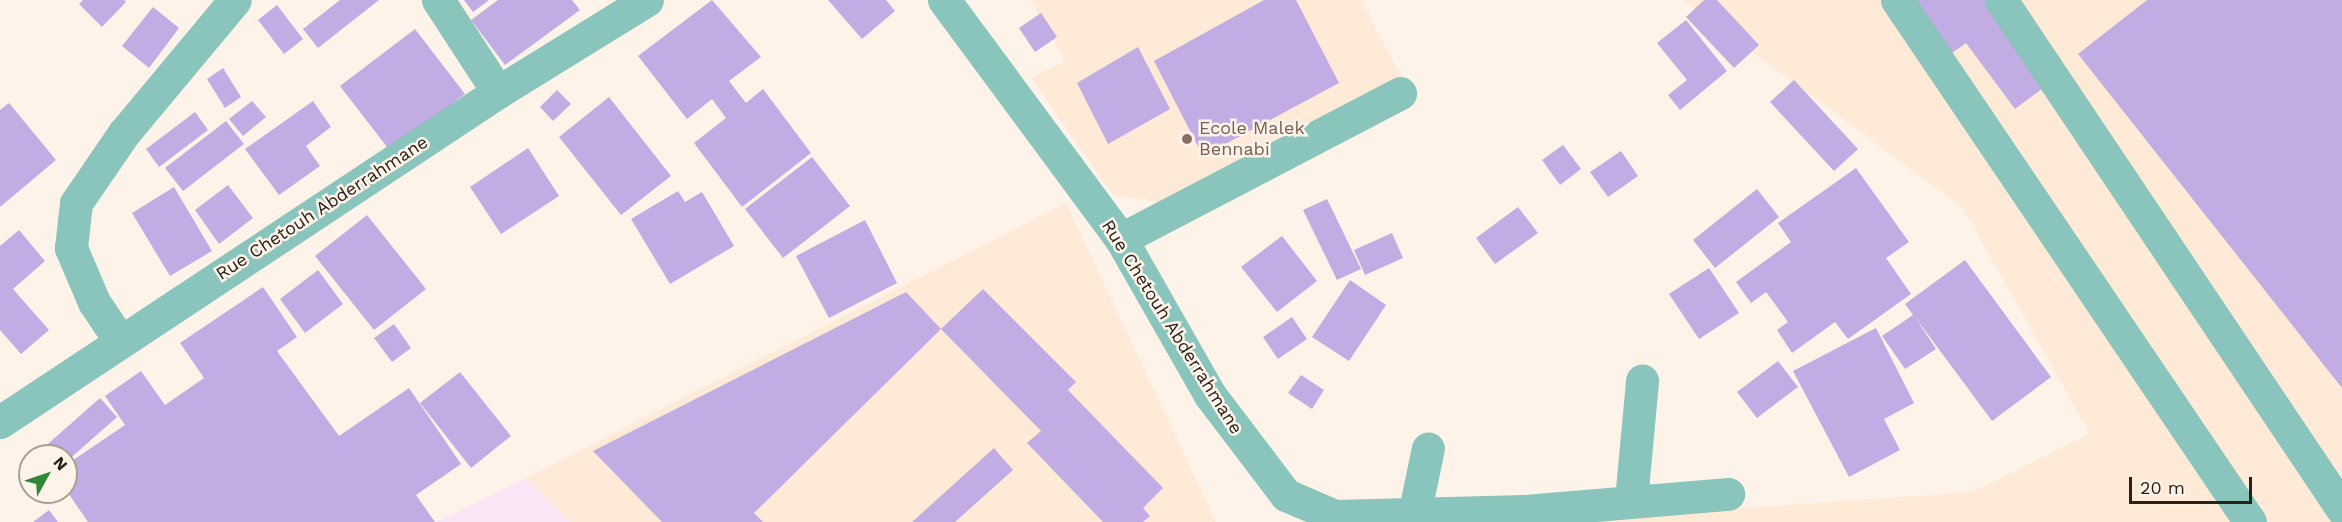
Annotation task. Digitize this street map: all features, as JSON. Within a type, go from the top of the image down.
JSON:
[{"type":"street","points":[[120,340],[94,302],[70,248],[76,203],[124,133],[235,0]]},
{"type":"street","points":[[438,0],[498,92]]},
{"type":"street","name":"Rue Chetouh Abderrahmane","points":[[0,422],[120,340],[498,92],[647,0]]},
{"type":"street","name":"Rue Chetouh Abderrahmane","points":[[944,0],[1121,239],[1210,395],[1286,495],[1335,516],[1414,515],[1728,494]]},
{"type":"street","points":[[1897,0],[2250,522]]},
{"type":"street","points":[[2001,0],[2342,509]]},
{"type":"street","points":[[1121,239],[1400,93]]},
{"type":"street","points":[[1631,500],[1642,381]]},
{"type":"street","points":[[1414,515],[1428,448]]},
{"type":"shaded area","name":"Ecole Malek Bennabi","points":[[1031,0],[1361,0],[1405,84],[1176,205],[1113,195],[1031,78],[1065,61]]},
{"type":"shaded area","points":[[1683,0],[2342,0],[2342,522],[1548,522],[1972,492],[2090,434],[1963,208]]},
{"type":"shaded area","points":[[1066,203],[1216,522],[570,522],[526,478]]},
{"type":"shaded area","points":[[526,478],[570,522],[436,522]]},
{"type":"building","points":[[83,0],[124,0],[126,2],[102,27],[79,4]]},
{"type":"building","points":[[340,0],[379,0],[318,48],[303,29]]},
{"type":"building","points":[[464,0],[489,0],[473,12]]},
{"type":"building","points":[[498,0],[572,0],[580,10],[505,65],[471,20]]},
{"type":"building","points":[[712,0],[761,57],[729,81],[746,103],[763,89],[811,153],[742,207],[694,143],[726,118],[712,99],[687,119],[638,56]]},
{"type":"building","points":[[828,0],[886,0],[895,11],[862,39]]},
{"type":"building","points":[[1264,0],[1296,0],[1339,83],[1203,156],[1154,61]]},
{"type":"building","points":[[1704,0],[1717,0],[1759,45],[1734,68],[1686,17]]},
{"type":"building","points":[[1912,0],[1996,0],[2055,79],[2015,109],[1966,43],[1952,53]]},
{"type":"building","points":[[2147,0],[2342,0],[2342,388],[2078,54]]},
{"type":"building","points":[[277,5],[303,39],[284,54],[258,20]]},
{"type":"building","points":[[153,7],[179,28],[149,68],[122,46]]},
{"type":"building","points":[[1041,13],[1057,37],[1035,52],[1019,28]]},
{"type":"building","points":[[1686,20],[1727,71],[1680,110],[1668,95],[1687,80],[1657,43]]},
{"type":"building","points":[[415,29],[465,94],[390,151],[340,86]]},
{"type":"building","points":[[1138,47],[1170,109],[1108,144],[1077,83]]},
{"type":"building","points":[[223,68],[241,97],[225,108],[207,79]]},
{"type":"building","points":[[1794,80],[1858,149],[1834,171],[1770,102]]},
{"type":"building","points":[[557,90],[571,104],[553,121],[540,107]]},
{"type":"building","points":[[609,97],[671,176],[621,215],[559,137]]},
{"type":"building","points":[[252,101],[266,117],[243,136],[229,119]]},
{"type":"building","points":[[313,101],[331,127],[306,146],[320,166],[279,195],[245,149]]},
{"type":"building","points":[[9,103],[56,160],[0,207],[0,110]]},
{"type":"building","points":[[195,112],[208,130],[159,167],[146,149]]},
{"type":"building","points":[[226,121],[244,144],[183,191],[165,168]]},
{"type":"building","points":[[1563,145],[1581,169],[1560,185],[1542,160]]},
{"type":"building","points":[[528,148],[559,196],[501,234],[470,187]]},
{"type":"building","points":[[1621,151],[1638,176],[1608,197],[1590,172]]},
{"type":"building","points":[[812,157],[850,206],[783,258],[745,209]]},
{"type":"building","points":[[1856,168],[1909,242],[1886,258],[1911,294],[1848,339],[1835,322],[1792,353],[1777,330],[1788,322],[1766,292],[1751,303],[1736,282],[1791,242],[1778,223]]},
{"type":"building","points":[[228,185],[253,218],[219,244],[195,210]]},
{"type":"building","points":[[174,187],[212,251],[170,276],[132,213]]},
{"type":"building","points":[[1757,189],[1779,217],[1715,268],[1693,240]]},
{"type":"building","points":[[678,191],[685,202],[702,192],[734,246],[670,284],[631,219]]},
{"type":"building","points":[[1327,199],[1361,269],[1337,280],[1303,210]]},
{"type":"building","points":[[1518,207],[1538,233],[1495,264],[1476,238]]},
{"type":"building","points":[[367,215],[426,289],[374,330],[315,256]]},
{"type":"building","points":[[865,220],[897,283],[829,318],[796,256]]},
{"type":"building","points":[[19,230],[45,261],[13,289],[49,330],[21,354],[0,330],[0,246]]},
{"type":"building","points":[[1392,233],[1403,258],[1365,275],[1354,250]]},
{"type":"building","points":[[1282,236],[1317,281],[1277,312],[1241,267]]},
{"type":"building","points":[[1965,260],[2051,377],[1992,421],[1915,317],[1936,349],[1905,369],[1882,336],[1913,315],[1905,304]]},
{"type":"building","points":[[1709,268],[1739,313],[1699,339],[1669,294]]},
{"type":"building","points":[[318,270],[343,304],[305,333],[280,299]]},
{"type":"building","points":[[1350,280],[1386,305],[1349,361],[1312,337]]},
{"type":"building","points":[[263,287],[297,337],[277,351],[339,436],[409,388],[461,464],[416,495],[435,522],[88,522],[76,504],[78,504],[78,457],[125,425],[105,396],[141,371],[165,405],[204,378],[180,343]]},
{"type":"building","points":[[983,289],[1076,382],[1068,390],[1163,488],[1143,508],[1150,516],[1143,522],[1103,522],[1027,443],[1041,431],[941,329]]},
{"type":"building","points":[[906,292],[941,329],[754,513],[763,522],[662,522],[593,451]]},
{"type":"building","points":[[1292,317],[1307,339],[1278,359],[1263,337]]},
{"type":"building","points":[[394,324],[411,348],[392,362],[374,338]]},
{"type":"building","points":[[1876,328],[1914,403],[1884,419],[1900,450],[1849,477],[1793,371]]},
{"type":"building","points":[[1778,361],[1798,387],[1757,418],[1737,392]]},
{"type":"building","points":[[460,372],[511,436],[471,468],[420,403]]},
{"type":"building","points":[[1301,375],[1324,390],[1312,409],[1288,393]]},
{"type":"building","points":[[100,398],[117,417],[78,451],[78,444],[48,444]]},
{"type":"building","points":[[994,448],[1013,470],[955,522],[912,522]]},
{"type":"building","points":[[49,510],[58,522],[33,522]]},
{"type":"place","name":"Ecole Malek Bennabi","points":[[1187,139]]}]
